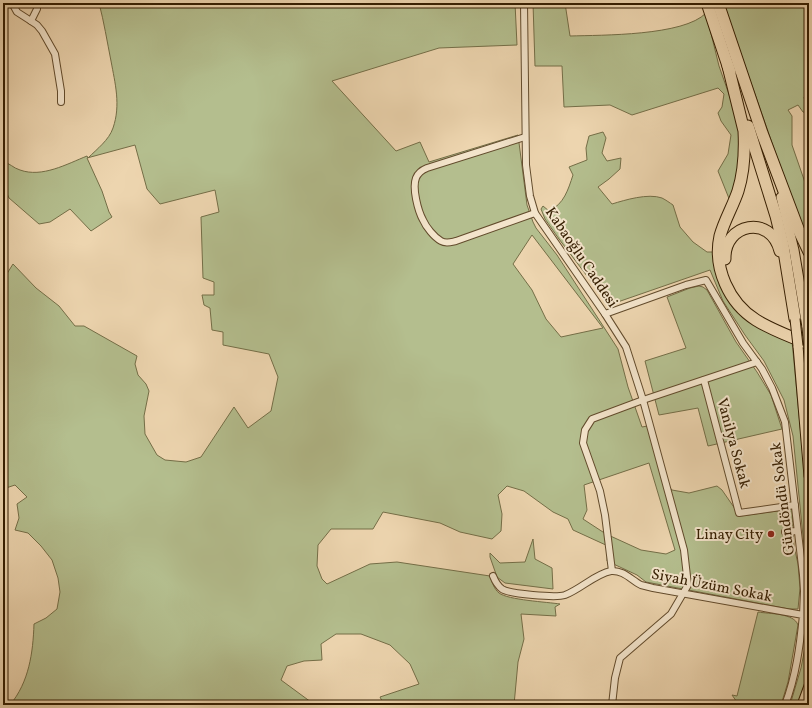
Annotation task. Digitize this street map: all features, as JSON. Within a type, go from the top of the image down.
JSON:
[{"type":"highway","points":[[707,3],[776,216],[783,245],[795,320]]},
{"type":"highway","points":[[718,3],[762,133],[799,232],[809,252]]},
{"type":"highway","points":[[728,66],[745,140],[744,163],[740,182],[720,236],[719,253],[722,274],[731,295],[742,310],[757,321],[809,344]]},
{"type":"highway","points":[[795,320],[779,248],[774,238],[767,231],[757,228],[745,228],[736,233],[727,244],[725,255],[727,272],[735,291],[747,305],[759,315],[778,325],[808,332]]},
{"type":"main road","points":[[762,133],[791,233],[808,332],[809,349]]},
{"type":"main road","points":[[795,320],[809,476]]},
{"type":"main road","points":[[802,705],[809,686]]},
{"type":"street","points":[[3,5],[11,3],[17,12],[37,25],[42,31],[55,54],[61,91],[61,102]]},
{"type":"street","points":[[31,21],[37,9],[37,3]]},
{"type":"street","name":"Kabaoğlu Caddesi","points":[[524,3],[525,137],[528,184],[535,213],[626,347],[684,550],[688,585],[671,614],[620,658],[615,678],[612,705]]},
{"type":"street","points":[[525,137],[420,171],[414,186],[423,222],[434,235],[441,241],[447,243],[535,213]]},
{"type":"street","name":"Gündöndü Sokak","points":[[605,314],[686,285],[706,280],[772,388],[785,422],[803,575],[803,616]]},
{"type":"street","points":[[493,576],[498,586],[505,591],[553,596],[564,595],[603,574],[612,571],[605,515],[600,491],[583,443],[585,430],[592,419],[642,400],[757,362]]},
{"type":"street","name":"Vanilya Sokak","points":[[704,380],[739,513],[795,505]]},
{"type":"street","points":[[785,532],[797,531]]},
{"type":"street","name":"Siyah Üzüm Sokak","points":[[612,571],[620,572],[642,585],[803,616]]},
{"type":"street","points":[[785,705],[797,667],[803,616]]},
{"type":"green space","points":[[99,3],[515,3],[517,45],[439,48],[332,81],[396,151],[420,142],[429,162],[518,135],[527,205],[533,222],[557,255],[618,349],[628,387],[642,427],[653,425],[657,461],[664,481],[672,490],[689,493],[717,486],[722,490],[740,516],[792,509],[794,546],[798,564],[800,588],[798,609],[789,609],[646,582],[637,575],[607,561],[608,546],[573,530],[568,519],[553,512],[524,491],[507,486],[498,495],[502,514],[501,531],[492,539],[460,532],[440,523],[383,512],[373,529],[331,529],[318,545],[317,566],[322,579],[327,584],[370,564],[397,562],[490,576],[496,590],[504,595],[519,599],[560,604],[555,607],[556,616],[521,614],[524,639],[518,662],[514,705],[384,705],[380,697],[419,684],[410,664],[390,645],[361,634],[336,634],[321,644],[322,660],[304,661],[287,666],[281,680],[315,705],[10,705],[22,687],[29,667],[34,624],[46,618],[57,609],[60,592],[58,578],[52,560],[28,533],[15,530],[19,518],[17,504],[27,497],[15,485],[3,489],[3,280],[13,264],[36,288],[59,306],[75,326],[84,326],[137,356],[135,364],[138,375],[146,384],[149,391],[144,416],[145,434],[157,455],[165,460],[186,462],[201,457],[234,407],[248,428],[271,411],[278,377],[269,354],[223,345],[223,332],[212,330],[210,308],[204,305],[202,295],[214,295],[214,282],[203,278],[201,217],[219,212],[215,190],[160,204],[147,189],[135,145],[88,158],[109,136],[113,128],[117,111],[116,86]],"holes":[[[532,235],[603,328],[561,337],[546,319],[532,290],[513,264]],[[649,463],[675,550],[666,554],[641,550],[606,534],[583,519],[587,510],[584,485]]]},
{"type":"green space","points":[[533,3],[565,3],[570,36],[642,33],[662,30],[695,21],[706,13],[719,66],[740,132],[740,164],[730,201],[718,171],[728,154],[731,135],[721,121],[718,113],[722,107],[724,94],[718,88],[632,115],[610,105],[564,107],[562,66],[535,66]]},
{"type":"green space","points":[[723,3],[809,3],[809,96],[804,97],[807,113],[803,112],[798,105],[788,110],[792,116],[792,145],[809,194],[809,243],[785,180]]},
{"type":"green space","points":[[603,132],[606,138],[602,153],[607,161],[621,158],[620,169],[598,187],[612,204],[650,196],[662,198],[673,205],[680,227],[693,242],[707,252],[716,252],[728,297],[792,341],[809,521],[809,675],[799,705],[790,705],[801,668],[807,637],[808,608],[805,556],[793,436],[784,400],[764,361],[723,301],[710,270],[609,305],[545,219],[541,209],[543,206],[549,211],[554,208],[562,200],[567,191],[573,175],[569,167],[587,160],[586,148],[589,136]]},
{"type":"green space","points":[[87,156],[112,217],[91,231],[70,209],[50,222],[39,224],[9,198],[3,185],[3,162],[8,163],[20,170],[37,172],[54,169]]},
{"type":"green space","points":[[699,286],[707,290],[736,342],[771,395],[782,429],[708,446],[698,408],[659,415],[645,361],[686,348],[667,297]]},
{"type":"green space","points":[[533,539],[535,559],[552,568],[553,589],[505,583],[497,577],[490,553],[500,563],[525,562]]},
{"type":"green space","points":[[758,612],[787,616],[796,621],[798,625],[788,682],[781,705],[739,705],[732,695],[737,696]]},
{"type":"place","name":"Linay City","points":[[771,534]]}]
